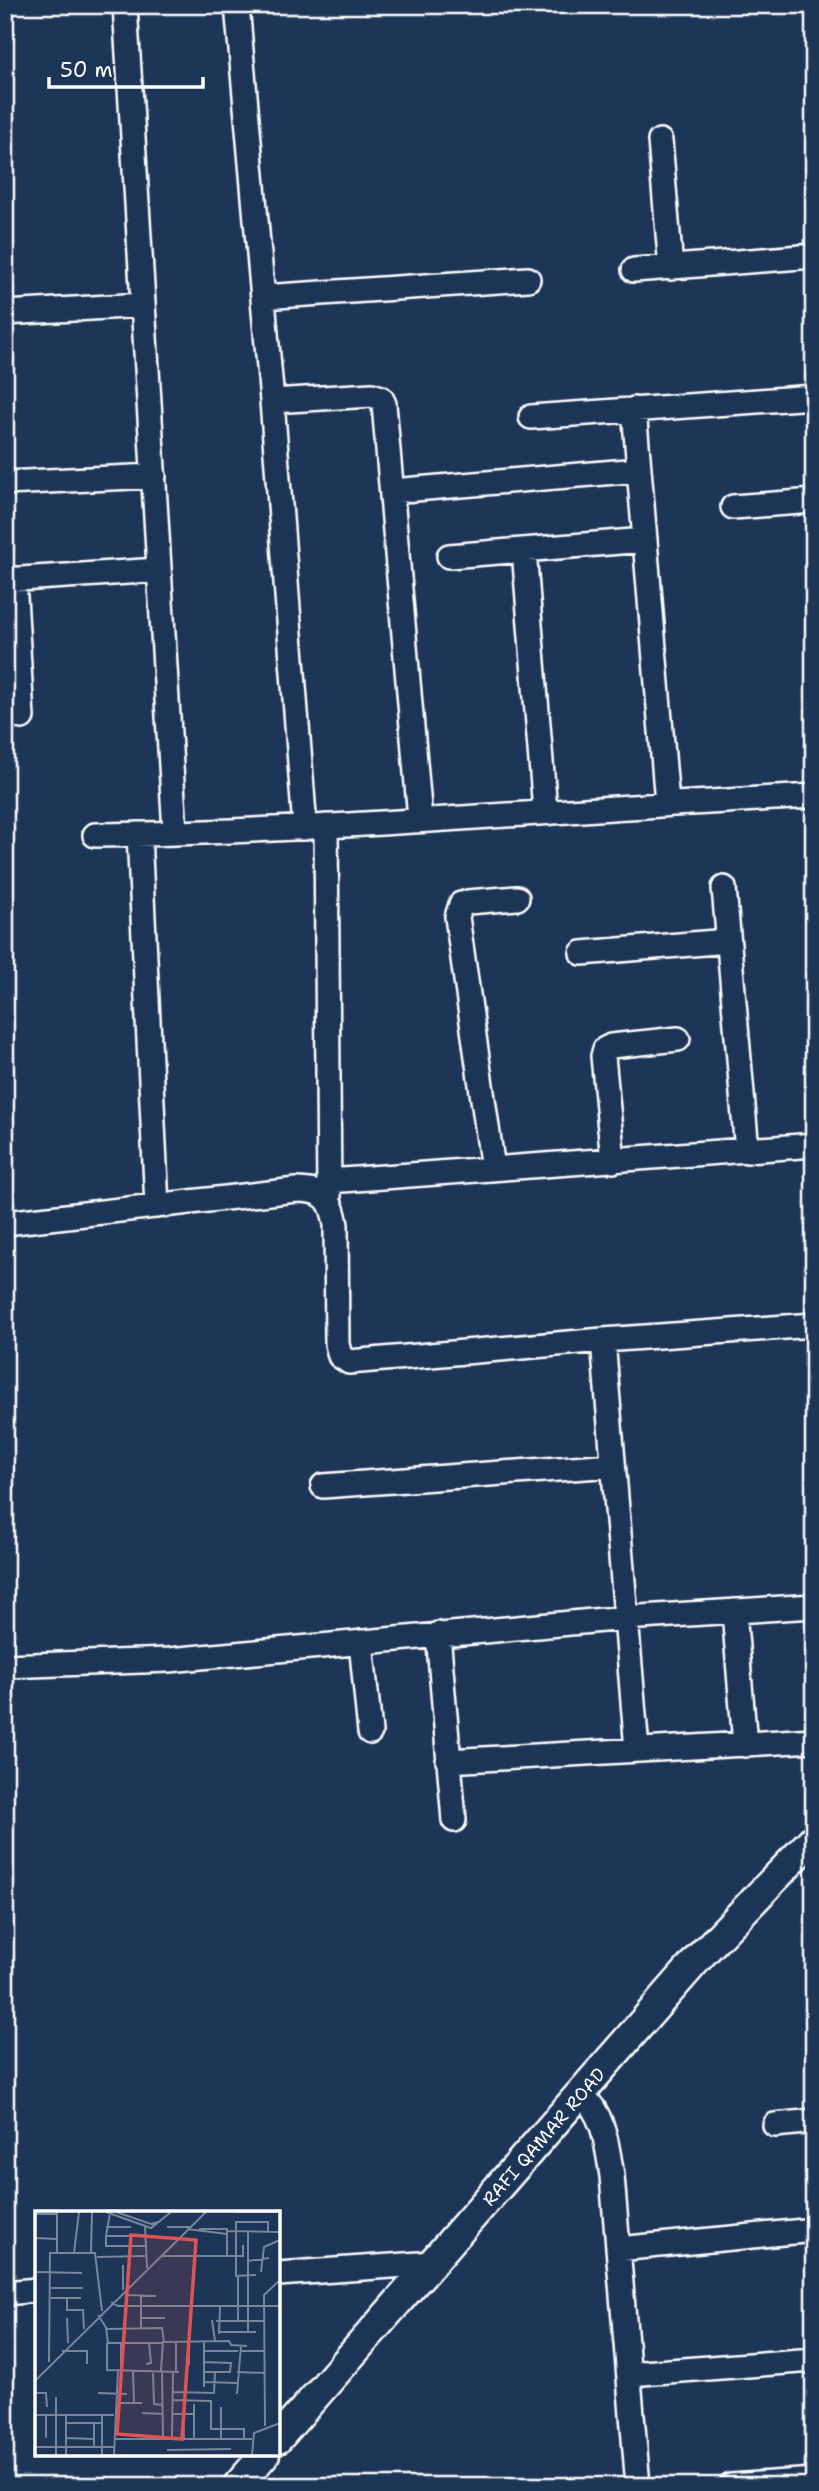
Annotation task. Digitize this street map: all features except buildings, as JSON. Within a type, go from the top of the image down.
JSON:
[{"type":"street","points":[[125,5],[175,832]]},
{"type":"street","points":[[237,5],[272,401],[315,827],[329,1191],[336,1225],[337,1344],[340,1356],[349,1362],[814,1325]]},
{"type":"street","points":[[660,141],[671,268]]},
{"type":"street","points":[[634,271],[814,256]]},
{"type":"street","points":[[263,297],[528,279]]},
{"type":"street","points":[[5,312],[143,306]]},
{"type":"street","points":[[272,401],[372,396],[381,398],[384,404],[420,819]]},
{"type":"street","points":[[531,417],[814,397]]},
{"type":"street","points":[[634,410],[667,803]]},
{"type":"street","points":[[392,491],[639,470]]},
{"type":"street","points":[[5,483],[154,476]]},
{"type":"street","points":[[733,507],[814,501]]},
{"type":"street","points":[[449,556],[645,540]]},
{"type":"street","points":[[524,550],[545,811]]},
{"type":"street","points":[[22,718],[10,580],[159,570]]},
{"type":"street","points":[[95,835],[315,827],[667,803],[814,796]]},
{"type":"street","points":[[139,834],[157,1206]]},
{"type":"street","points":[[724,888],[747,1151]]},
{"type":"street","points":[[493,1169],[457,917],[460,905],[468,902],[517,898]]},
{"type":"street","points":[[582,953],[729,941]]},
{"type":"street","points":[[613,1160],[603,1056],[605,1049],[611,1046],[678,1040]]},
{"type":"street","points":[[5,1223],[296,1190],[329,1191],[493,1169],[814,1145]]},
{"type":"street","points":[[603,1340],[637,1750]]},
{"type":"street","points":[[323,1486],[613,1465]]},
{"type":"street","points":[[5,1666],[169,1660],[625,1618],[814,1606]]},
{"type":"street","points":[[734,1611],[745,1745]]},
{"type":"street","points":[[438,1634],[454,1820]]},
{"type":"street","points":[[362,1642],[370,1732]]},
{"type":"street","points":[[448,1761],[814,1740]]},
{"type":"street","name":"RAFI QAMAR ROAD","points":[[280,2437],[702,1954],[814,1838]]},
{"type":"street","points":[[581,2094],[593,2104],[605,2132],[612,2176],[638,2486]]},
{"type":"street","points":[[775,2124],[814,2121]]},
{"type":"street","points":[[618,2249],[814,2230]]},
{"type":"street","points":[[280,2274],[434,2263]]},
{"type":"street","points":[[5,2292],[35,2290]]},
{"type":"street","points":[[629,2374],[814,2360]]},
{"type":"street","points":[[237,2486],[263,2456]]},
{"type":"street","points":[[731,2486],[811,2482]]}]
